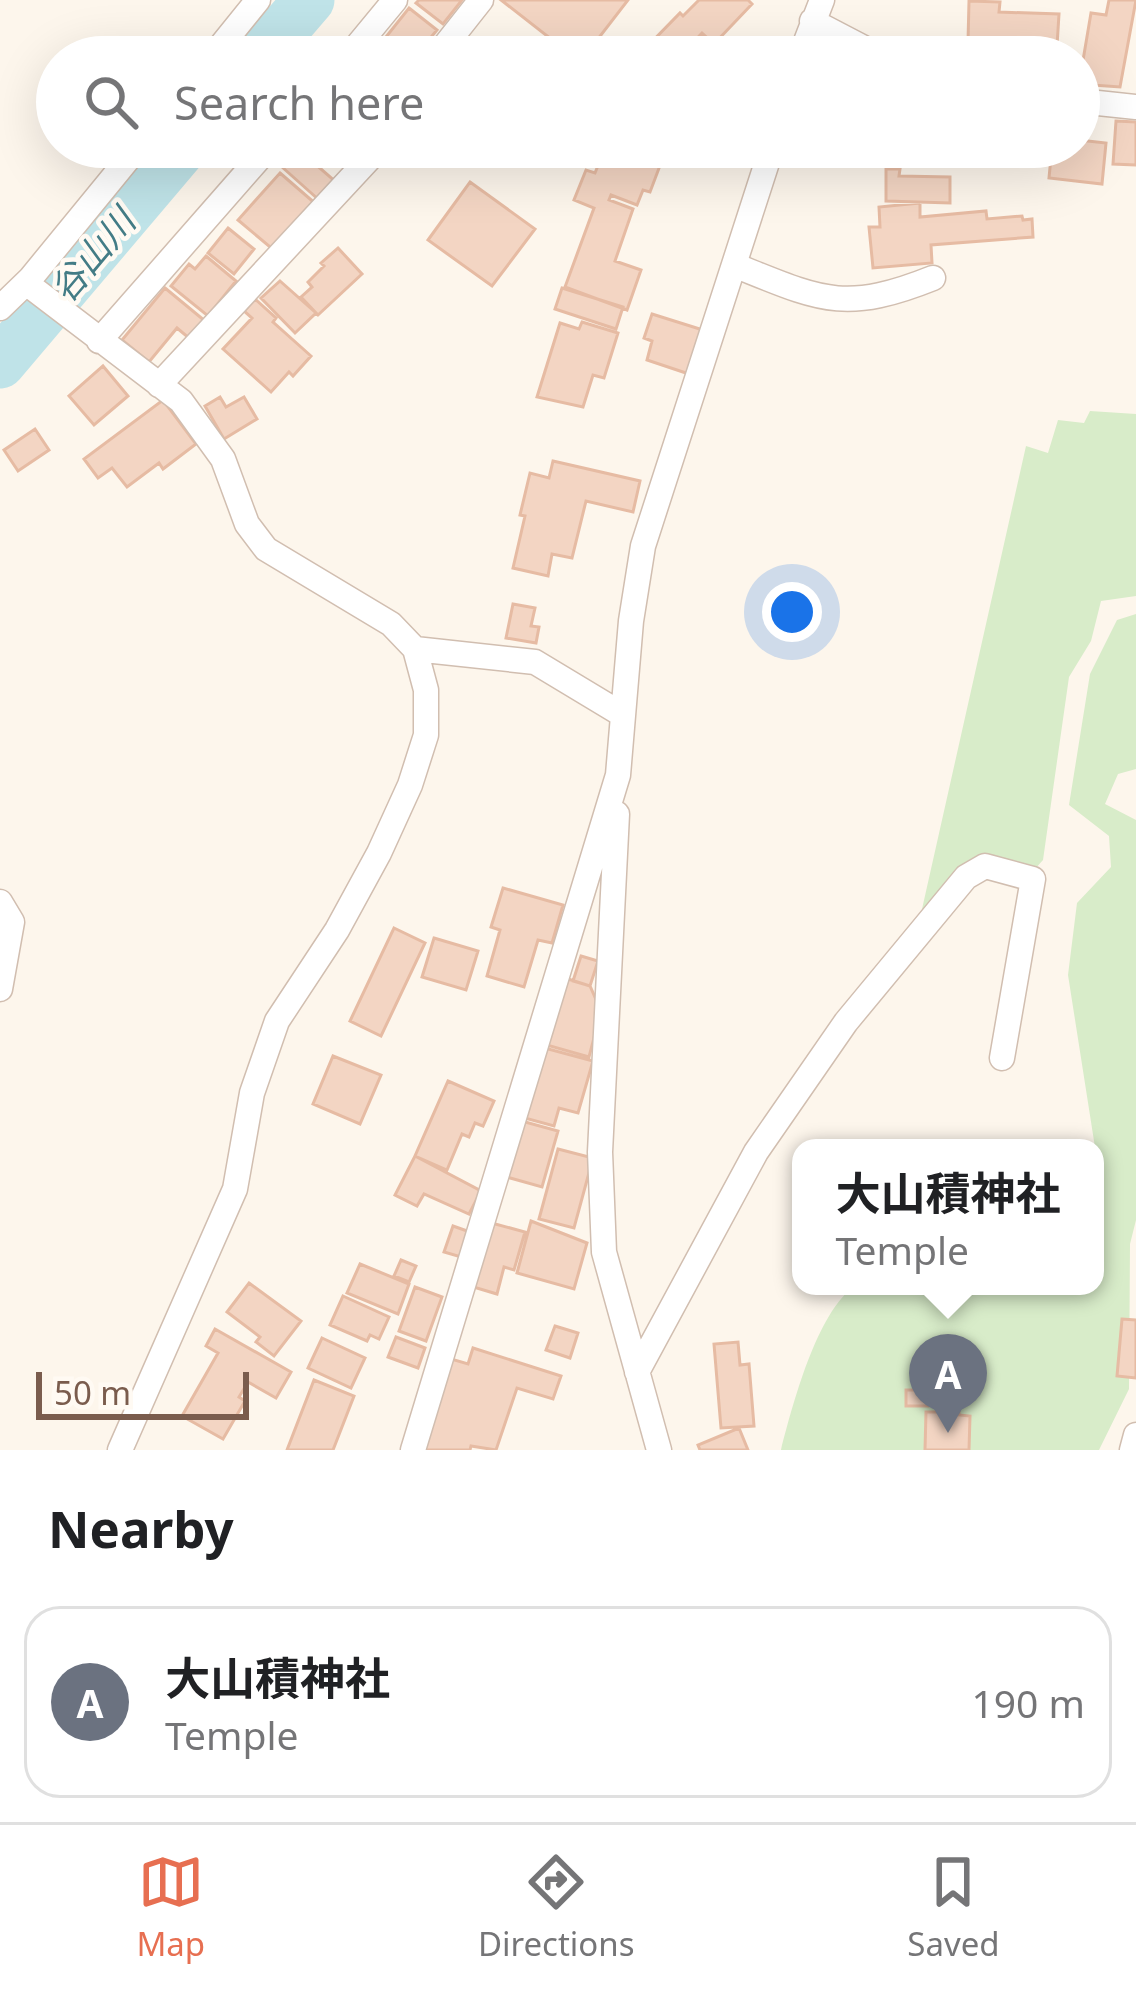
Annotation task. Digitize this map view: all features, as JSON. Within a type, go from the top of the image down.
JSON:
[{"type":"street","points":[[229,36],[259,0]]},
{"type":"street","points":[[365,36],[395,0]]},
{"type":"street","points":[[453,36],[481,0]]},
{"type":"street","points":[[817,10],[852,36]]},
{"type":"street","points":[[1100,103],[1136,107]]},
{"type":"street","points":[[0,308],[121,168]]},
{"type":"street","points":[[99,341],[251,168]]},
{"type":"street","points":[[159,385],[360,168]]},
{"type":"street","points":[[658,1450],[604,1252],[600,1152],[623,715],[631,621],[644,546],[765,168]]},
{"type":"street","points":[[734,265],[814,297],[847,300],[889,296],[933,278]]},
{"type":"street","points":[[26,283],[181,400],[223,460],[247,524],[266,549],[391,623],[416,649],[426,690],[426,735],[410,785],[337,930],[277,1021],[252,1093],[235,1189],[120,1450]]},
{"type":"street","points":[[416,649],[535,662],[623,715]]},
{"type":"street","points":[[413,1450],[618,775]]},
{"type":"street","points":[[637,1372],[756,1152],[847,1022],[966,878],[986,866],[1033,879],[1002,1058]]},
{"type":"street","points":[[0,902],[12,922],[0,989]]},
{"type":"street","points":[[1132,1450],[1136,1435]]},
{"type":"green space","points":[[1090,411],[1136,414],[1136,596],[1101,601],[1091,641],[1069,677],[1043,860],[1034,870],[972,858],[920,918],[1026,446],[1048,453],[1058,420],[1084,423]]},
{"type":"green space","points":[[1136,614],[1136,769],[1118,774],[1105,804],[1136,820],[1136,1220],[1130,1244],[1129,1389],[1099,1450],[781,1450],[818,1338],[844,1295],[1104,1295],[1104,1139],[1094,1139],[1068,975],[1077,903],[1111,867],[1109,836],[1069,805],[1090,674],[1117,620]]},
{"type":"building","points":[[462,0],[443,24],[416,3]]},
{"type":"building","points":[[501,0],[628,0],[600,36],[547,36]]},
{"type":"building","points":[[699,0],[748,0],[752,4],[722,36],[658,36],[680,13],[683,16]]},
{"type":"building","points":[[1109,0],[1136,0],[1120,87],[1100,86],[1100,36],[1087,36],[1091,13],[1106,15]]},
{"type":"building","points":[[969,1],[1000,2],[999,12],[1059,14],[1058,36],[968,36]]},
{"type":"building","points":[[409,8],[437,30],[432,36],[387,36]]},
{"type":"building","points":[[1116,121],[1136,122],[1136,165],[1113,164]]},
{"type":"building","points":[[1100,142],[1106,143],[1102,184],[1049,178],[1050,168],[1100,168]]},
{"type":"building","points":[[283,168],[320,168],[336,182],[319,200]]},
{"type":"building","points":[[597,168],[659,168],[650,192],[643,190],[637,205],[611,195],[609,200],[633,209],[615,261],[641,270],[627,310],[565,287],[594,208],[574,200],[586,170],[595,173]]},
{"type":"building","points":[[886,169],[900,169],[899,176],[950,177],[950,203],[886,201]]},
{"type":"building","points":[[280,173],[317,205],[276,252],[238,220]]},
{"type":"building","points":[[470,182],[535,229],[492,286],[428,240]]},
{"type":"building","points":[[920,203],[920,217],[986,211],[987,219],[1032,219],[1033,237],[931,245],[932,263],[873,268],[869,227],[880,227],[879,207]]},
{"type":"building","points":[[228,228],[254,249],[234,274],[208,253]]},
{"type":"building","points":[[338,248],[362,274],[318,315],[301,297],[312,287],[308,282],[324,266],[321,263]]},
{"type":"building","points":[[206,256],[236,281],[208,316],[171,286],[189,264],[195,269]]},
{"type":"building","points":[[280,281],[316,313],[295,333],[261,298]]},
{"type":"building","points":[[165,288],[205,321],[190,339],[177,328],[149,362],[122,340]]},
{"type":"building","points":[[562,288],[623,307],[616,329],[555,309]]},
{"type":"building","points":[[255,299],[311,356],[271,392],[223,349],[252,318],[244,311]]},
{"type":"building","points":[[652,314],[703,330],[689,374],[647,360],[652,341],[644,338]]},
{"type":"building","points":[[582,322],[618,333],[604,378],[593,375],[583,407],[537,397],[560,323],[579,329]]},
{"type":"building","points":[[103,366],[128,396],[94,425],[69,396]]},
{"type":"building","points":[[220,397],[226,407],[244,397],[257,419],[224,439],[205,406]]},
{"type":"building","points":[[163,400],[196,444],[163,469],[159,463],[127,487],[112,468],[98,478],[84,459]]},
{"type":"building","points":[[35,429],[49,450],[18,471],[4,450]]},
{"type":"building","points":[[553,461],[640,481],[633,512],[586,501],[572,558],[552,554],[548,576],[513,568],[530,473],[549,478]]},
{"type":"building","points":[[513,604],[535,608],[531,626],[539,627],[536,643],[506,638]]},
{"type":"building","points":[[503,888],[563,905],[552,943],[538,940],[524,987],[487,976],[500,930],[491,927]]},
{"type":"building","points":[[394,928],[425,943],[381,1036],[350,1021]]},
{"type":"building","points":[[434,938],[478,951],[466,990],[422,977]]},
{"type":"building","points":[[581,956],[598,961],[590,986],[573,981]]},
{"type":"building","points":[[565,978],[590,986],[601,1011],[589,1057],[543,1044]]},
{"type":"building","points":[[541,1047],[593,1061],[578,1113],[559,1108],[554,1126],[521,1117]]},
{"type":"building","points":[[333,1056],[381,1075],[360,1124],[313,1104]]},
{"type":"building","points":[[448,1081],[494,1101],[483,1126],[475,1123],[469,1137],[462,1134],[447,1170],[415,1156]]},
{"type":"building","points":[[518,1120],[558,1131],[542,1187],[503,1176]]},
{"type":"building","points":[[558,1149],[593,1158],[574,1228],[539,1219]]},
{"type":"building","points":[[415,1156],[481,1191],[469,1214],[424,1194],[417,1206],[395,1195]]},
{"type":"building","points":[[531,1221],[587,1243],[574,1289],[517,1273]]},
{"type":"building","points":[[488,1222],[525,1232],[514,1270],[504,1267],[497,1294],[470,1286]]},
{"type":"building","points":[[453,1226],[470,1232],[461,1257],[444,1252]]},
{"type":"building","points":[[401,1260],[416,1266],[409,1282],[394,1276]]},
{"type":"building","points":[[360,1264],[409,1284],[398,1314],[347,1293]]},
{"type":"building","points":[[249,1283],[301,1321],[274,1356],[256,1342],[260,1337],[227,1312]]},
{"type":"building","points":[[415,1287],[442,1297],[426,1341],[399,1331]]},
{"type":"building","points":[[343,1296],[389,1317],[379,1339],[370,1335],[367,1341],[330,1325]]},
{"type":"building","points":[[1122,1319],[1136,1320],[1136,1378],[1117,1376]]},
{"type":"building","points":[[555,1326],[578,1333],[570,1358],[546,1350]]},
{"type":"building","points":[[215,1329],[291,1372],[276,1398],[248,1382],[239,1397],[245,1401],[223,1439],[182,1416],[218,1353],[206,1346]]},
{"type":"building","points":[[396,1337],[425,1348],[418,1368],[388,1357]]},
{"type":"building","points":[[322,1338],[365,1358],[351,1388],[308,1368]]},
{"type":"building","points":[[738,1342],[740,1365],[749,1364],[754,1426],[721,1428],[714,1344]]},
{"type":"building","points":[[473,1348],[561,1376],[553,1399],[517,1388],[496,1450],[471,1446],[470,1450],[418,1450],[448,1358],[468,1364]]},
{"type":"building","points":[[314,1380],[354,1396],[333,1450],[287,1450]]},
{"type":"building","points":[[906,1390],[928,1390],[928,1406],[906,1406]]},
{"type":"building","points":[[938,1399],[959,1399],[959,1415],[970,1416],[969,1450],[925,1450],[926,1412],[938,1412]]},
{"type":"building","points":[[739,1428],[748,1450],[700,1450],[698,1445]]},
{"type":"waterway","name":"谷山川","points":[[278,36],[309,0]]},
{"type":"waterway","name":"谷山川","points":[[0,363],[165,168]]},
{"type":"place","name":"大山積神社","points":[[948,1433]]}]
